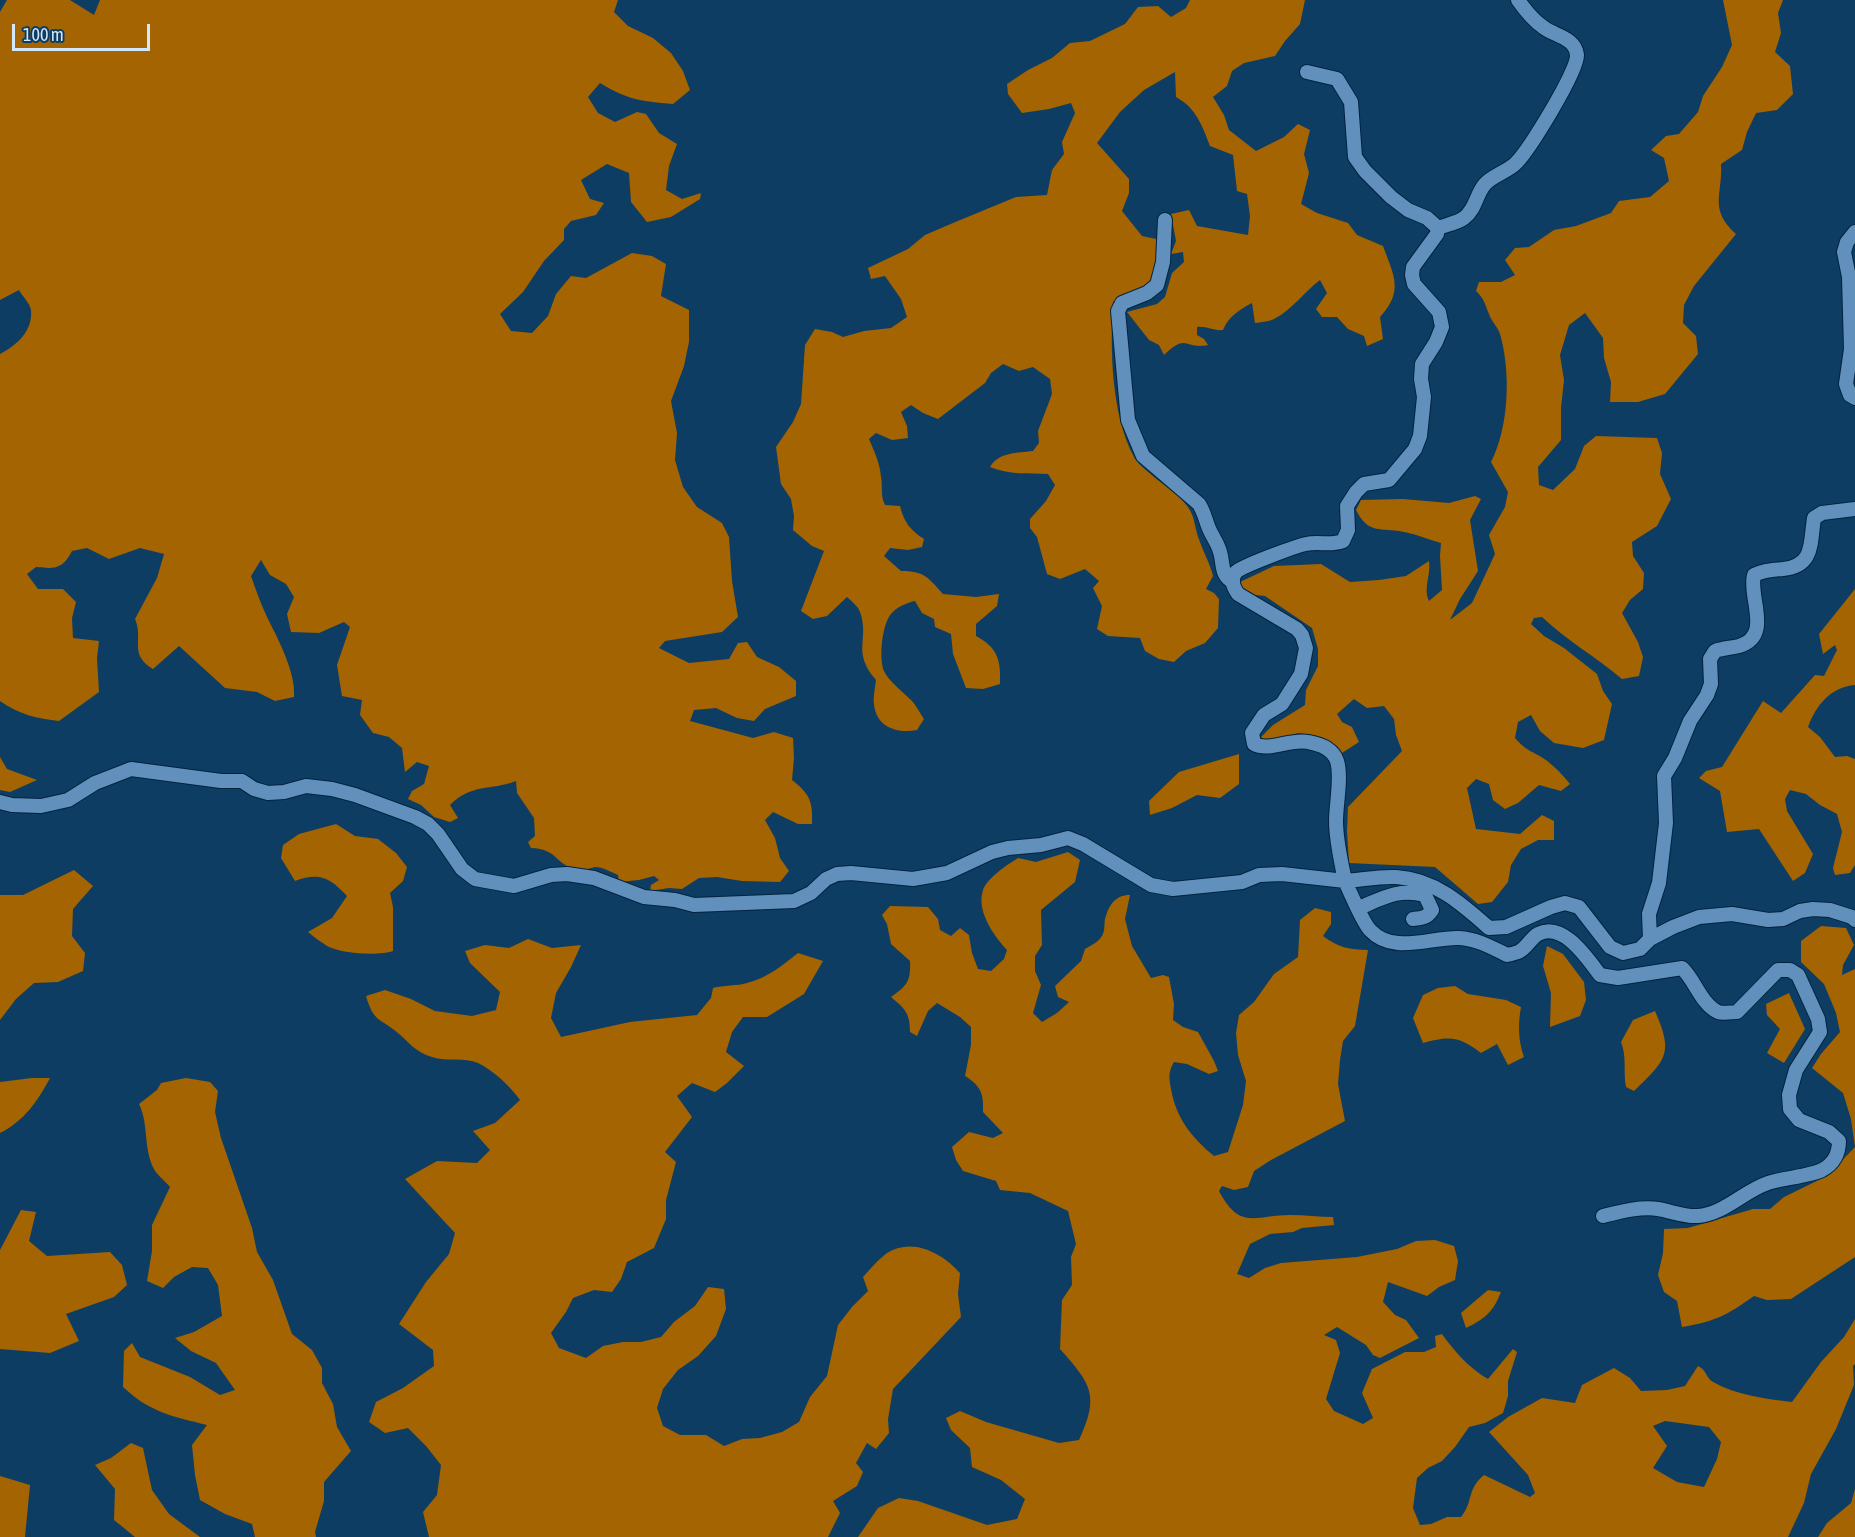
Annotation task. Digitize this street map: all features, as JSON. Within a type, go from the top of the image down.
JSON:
[{"type":"street","points":[[1438,228],[1462,220],[1473,210],[1485,183],[1507,171],[1518,161],[1536,138],[1573,72],[1577,55],[1569,41],[1557,33],[1544,29],[1518,0]]},
{"type":"street","points":[[1307,72],[1337,79],[1351,102],[1355,157],[1365,171],[1391,197],[1408,210],[1427,218],[1438,228]]},
{"type":"street","points":[[1165,220],[1163,262],[1157,285],[1147,293],[1122,303],[1118,311],[1128,420],[1143,456],[1199,504],[1205,513],[1208,526],[1220,549],[1222,570],[1233,582]]},
{"type":"street","points":[[1438,228],[1437,234],[1413,267],[1412,275],[1413,284],[1439,312],[1442,327],[1436,342],[1422,364],[1421,379],[1424,397],[1420,436],[1415,449],[1389,480],[1364,484],[1356,492],[1347,506],[1348,530],[1343,541],[1335,544],[1317,542],[1292,548],[1236,573],[1233,588],[1238,594],[1297,629],[1302,635],[1306,648],[1301,674],[1282,704],[1264,715],[1252,733],[1254,744],[1260,747],[1291,741],[1308,742],[1332,752],[1337,761],[1336,825],[1345,881],[1370,930],[1381,938],[1401,945],[1459,938],[1478,941],[1507,955],[1521,951],[1534,936],[1546,931],[1560,934],[1572,943],[1600,975],[1618,978],[1682,968],[1690,975],[1707,1003],[1719,1012],[1737,1012],[1778,970],[1790,969],[1798,975],[1818,1019],[1820,1032],[1796,1070],[1788,1095],[1790,1109],[1799,1120],[1829,1132],[1839,1141],[1839,1152],[1834,1160],[1821,1171],[1768,1183],[1745,1193],[1717,1211],[1698,1216],[1672,1213],[1655,1208],[1603,1216]]},
{"type":"street","points":[[1855,232],[1847,242],[1844,252],[1849,277],[1851,349],[1846,384],[1850,395],[1855,398]]},
{"type":"street","points":[[1650,939],[1649,914],[1659,883],[1666,823],[1664,776],[1675,758],[1690,721],[1711,684],[1710,659],[1715,651],[1739,646],[1751,640],[1758,626],[1752,584],[1754,575],[1764,570],[1795,568],[1809,554],[1814,518],[1822,513],[1855,509]]},
{"type":"street","points":[[0,802],[12,805],[41,806],[68,800],[94,783],[131,769],[221,781],[242,781],[254,789],[268,793],[284,792],[306,786],[332,789],[385,806],[428,824],[438,834],[462,869],[475,879],[514,886],[551,875],[567,874],[594,878],[644,897],[675,900],[694,905],[794,901],[837,874],[851,873],[913,879],[947,873],[992,852],[1041,845],[1068,838],[1083,844],[1151,885],[1173,889],[1242,882],[1259,875],[1282,874],[1345,881],[1396,877],[1425,882],[1457,899],[1489,928],[1506,927],[1551,907],[1566,903],[1580,907],[1610,947],[1623,952],[1640,949],[1650,939],[1699,917],[1732,914],[1768,920],[1783,919],[1800,911],[1813,909],[1830,910],[1855,920]]},
{"type":"street","points":[[1359,908],[1400,892],[1425,895],[1432,910],[1423,918],[1413,919]]},
{"type":"shaded area","points":[[7,0],[70,0],[94,15],[100,0],[618,0],[614,12],[628,26],[653,38],[671,53],[683,71],[690,90],[673,104],[635,99],[600,83],[588,97],[598,113],[615,122],[637,112],[646,114],[659,133],[677,144],[669,166],[666,190],[682,199],[701,193],[700,199],[671,217],[647,222],[631,202],[629,173],[607,164],[581,180],[590,199],[604,203],[596,215],[571,221],[564,229],[564,240],[544,261],[523,292],[500,314],[511,331],[532,333],[548,316],[556,294],[571,276],[586,278],[632,253],[652,256],[666,264],[661,296],[689,310],[689,342],[684,366],[671,401],[677,433],[675,460],[683,487],[697,507],[722,523],[729,537],[732,581],[738,617],[722,632],[665,641],[659,648],[689,663],[729,659],[738,643],[747,642],[757,657],[779,667],[796,681],[796,696],[765,709],[754,721],[737,718],[716,708],[694,710],[690,721],[753,738],[774,732],[793,738],[792,780],[807,794],[812,810],[812,824],[798,824],[773,812],[765,820],[775,838],[780,858],[789,871],[780,882],[742,881],[717,877],[699,878],[682,889],[669,888],[650,891],[651,885],[659,880],[654,876],[619,882],[618,875],[601,868],[579,870],[569,867],[546,851],[531,848],[528,842],[535,836],[534,818],[517,793],[516,781],[466,793],[450,805],[458,818],[450,822],[434,817],[421,805],[408,799],[412,791],[424,784],[429,766],[417,762],[405,772],[402,748],[389,737],[373,733],[360,715],[362,700],[342,696],[337,665],[350,627],[344,622],[319,633],[291,632],[287,614],[294,597],[286,584],[270,575],[261,560],[251,576],[290,668],[294,697],[275,701],[257,692],[225,688],[179,646],[153,669],[141,658],[135,619],[157,578],[164,554],[140,548],[109,559],[87,548],[72,551],[58,566],[36,567],[27,574],[38,589],[63,589],[76,602],[72,618],[73,638],[99,641],[97,658],[99,692],[59,721],[28,715],[0,701],[0,354],[23,336],[31,318],[28,302],[19,290],[0,300],[0,12]]},
{"type":"shaded area","points":[[1190,0],[1305,0],[1300,24],[1275,56],[1244,63],[1232,71],[1227,86],[1213,97],[1224,115],[1229,130],[1256,151],[1284,137],[1298,124],[1310,130],[1304,154],[1309,173],[1301,204],[1317,213],[1348,223],[1357,235],[1383,246],[1395,283],[1392,299],[1380,317],[1383,339],[1367,346],[1364,336],[1348,329],[1337,317],[1322,317],[1316,309],[1327,293],[1320,280],[1287,311],[1272,320],[1255,323],[1252,303],[1235,314],[1223,330],[1197,327],[1197,335],[1208,345],[1182,343],[1164,355],[1159,345],[1149,340],[1127,312],[1157,304],[1165,297],[1172,273],[1184,262],[1183,252],[1171,254],[1176,241],[1171,214],[1189,210],[1197,226],[1248,235],[1250,216],[1247,194],[1237,191],[1233,155],[1210,146],[1201,124],[1189,106],[1176,97],[1175,72],[1144,90],[1120,112],[1097,143],[1129,179],[1129,193],[1122,211],[1142,236],[1161,240],[1158,271],[1147,284],[1113,302],[1112,360],[1116,401],[1126,440],[1134,457],[1148,472],[1179,497],[1191,513],[1213,576],[1206,589],[1219,599],[1218,628],[1205,643],[1186,651],[1174,662],[1159,659],[1145,651],[1140,638],[1108,636],[1097,629],[1102,606],[1093,588],[1099,581],[1085,569],[1060,579],[1047,574],[1037,537],[1030,528],[1030,519],[1046,501],[1055,485],[1048,474],[1011,472],[990,467],[998,458],[1033,451],[1039,443],[1038,431],[1052,394],[1050,379],[1033,367],[1019,371],[1003,364],[991,373],[985,383],[938,419],[911,405],[901,412],[907,426],[908,438],[892,440],[876,433],[869,439],[879,467],[885,505],[900,506],[908,525],[924,539],[922,547],[908,550],[890,548],[884,556],[901,571],[915,572],[925,576],[943,594],[976,597],[999,594],[997,606],[976,624],[976,636],[994,650],[1000,668],[1000,684],[983,689],[966,688],[953,654],[951,634],[935,627],[934,619],[922,613],[915,601],[896,609],[891,614],[883,634],[881,652],[883,667],[887,677],[913,702],[924,719],[917,730],[895,730],[883,723],[876,712],[874,698],[876,680],[864,661],[863,622],[858,608],[847,597],[827,616],[813,619],[801,611],[824,551],[812,546],[793,530],[794,516],[791,499],[781,484],[776,447],[793,422],[801,404],[805,345],[815,329],[843,337],[864,331],[891,328],[907,317],[901,299],[885,276],[871,279],[868,268],[908,249],[925,235],[1016,197],[1047,195],[1052,170],[1064,154],[1062,142],[1075,113],[1071,103],[1022,113],[1008,94],[1007,84],[1052,58],[1070,43],[1090,41],[1125,24],[1138,7],[1158,6],[1171,17],[1186,8]]},
{"type":"shaded area","points":[[1723,0],[1783,0],[1778,13],[1781,33],[1775,52],[1790,66],[1793,94],[1777,110],[1756,113],[1742,150],[1721,164],[1719,209],[1727,225],[1736,234],[1694,286],[1684,305],[1683,323],[1696,336],[1698,354],[1665,394],[1638,402],[1610,402],[1611,382],[1604,358],[1603,338],[1585,313],[1569,325],[1560,355],[1564,380],[1561,440],[1538,467],[1539,485],[1553,490],[1575,469],[1584,446],[1596,436],[1657,438],[1662,453],[1660,474],[1671,499],[1657,526],[1632,542],[1633,556],[1644,573],[1643,589],[1630,600],[1622,613],[1638,642],[1643,657],[1639,676],[1622,679],[1542,617],[1534,618],[1531,624],[1544,636],[1564,648],[1597,674],[1603,691],[1612,704],[1604,740],[1583,748],[1554,743],[1540,731],[1531,715],[1518,722],[1515,738],[1519,743],[1549,763],[1570,784],[1561,791],[1539,785],[1518,803],[1505,809],[1493,800],[1489,784],[1476,779],[1467,788],[1476,829],[1520,834],[1542,815],[1554,821],[1554,840],[1538,840],[1521,849],[1511,865],[1508,882],[1492,902],[1478,904],[1435,867],[1349,863],[1348,807],[1402,751],[1396,735],[1394,719],[1384,706],[1367,708],[1354,699],[1337,714],[1342,722],[1352,727],[1359,742],[1342,753],[1317,736],[1298,733],[1268,743],[1261,737],[1273,725],[1305,705],[1306,690],[1318,666],[1318,649],[1312,628],[1265,596],[1247,594],[1240,589],[1240,582],[1274,566],[1321,564],[1350,582],[1379,580],[1406,576],[1429,561],[1427,596],[1429,601],[1442,590],[1441,543],[1404,532],[1374,528],[1365,523],[1356,510],[1361,500],[1403,499],[1449,503],[1475,496],[1481,499],[1470,520],[1478,571],[1450,620],[1472,603],[1495,554],[1489,535],[1505,507],[1508,492],[1491,462],[1502,433],[1505,416],[1507,382],[1504,349],[1499,331],[1483,299],[1476,291],[1479,282],[1501,282],[1515,275],[1505,260],[1515,248],[1529,247],[1554,230],[1576,226],[1611,213],[1619,201],[1650,197],[1669,181],[1664,158],[1651,150],[1666,136],[1679,134],[1698,112],[1703,96],[1722,67],[1732,45]]},
{"type":"shaded area","points":[[1855,589],[1855,685],[1839,689],[1826,698],[1815,711],[1808,727],[1820,737],[1835,757],[1847,756],[1855,759],[1855,865],[1850,873],[1835,875],[1833,868],[1842,832],[1837,814],[1806,794],[1790,790],[1785,799],[1787,811],[1813,854],[1805,873],[1793,881],[1759,829],[1727,832],[1720,791],[1699,778],[1706,771],[1722,767],[1763,701],[1781,713],[1815,675],[1824,676],[1837,650],[1835,645],[1823,654],[1819,634]]},
{"type":"shaded area","points":[[1239,754],[1239,784],[1220,798],[1197,795],[1172,808],[1150,815],[1149,801],[1179,772]]},
{"type":"shaded area","points":[[0,757],[7,769],[37,780],[10,792],[0,790]]},
{"type":"shaded area","points":[[336,824],[355,836],[378,839],[396,853],[407,867],[403,881],[390,893],[393,907],[393,951],[369,954],[342,951],[327,946],[308,932],[332,918],[347,896],[324,878],[311,877],[295,881],[281,858],[283,845],[299,834]]},
{"type":"shaded area","points":[[1068,852],[1080,860],[1075,882],[1041,910],[1042,945],[1035,956],[1035,971],[1041,985],[1033,1013],[1042,1022],[1069,1002],[1058,997],[1055,986],[1081,961],[1085,949],[1101,937],[1104,932],[1105,919],[1113,902],[1120,897],[1130,895],[1125,919],[1132,946],[1151,978],[1163,975],[1169,977],[1174,1004],[1173,1020],[1183,1027],[1198,1032],[1218,1071],[1209,1074],[1187,1064],[1174,1062],[1170,1075],[1173,1099],[1181,1118],[1192,1135],[1214,1156],[1228,1152],[1243,1105],[1246,1081],[1238,1055],[1236,1033],[1239,1015],[1254,1002],[1274,974],[1298,957],[1300,920],[1315,908],[1331,912],[1331,924],[1323,936],[1344,947],[1368,950],[1355,1026],[1343,1041],[1340,1060],[1338,1084],[1345,1121],[1254,1171],[1248,1187],[1234,1190],[1222,1186],[1219,1191],[1234,1212],[1249,1218],[1290,1215],[1333,1217],[1334,1225],[1270,1234],[1250,1244],[1237,1274],[1249,1278],[1265,1268],[1281,1263],[1357,1257],[1397,1249],[1416,1241],[1435,1240],[1454,1246],[1458,1261],[1455,1280],[1439,1287],[1427,1296],[1388,1282],[1383,1302],[1395,1315],[1406,1320],[1419,1338],[1380,1358],[1373,1355],[1366,1345],[1337,1327],[1324,1335],[1336,1340],[1340,1353],[1326,1399],[1334,1411],[1363,1424],[1373,1418],[1362,1393],[1372,1369],[1405,1352],[1424,1352],[1436,1347],[1435,1336],[1442,1334],[1463,1359],[1488,1379],[1513,1349],[1517,1352],[1508,1381],[1508,1396],[1503,1413],[1485,1423],[1469,1427],[1442,1461],[1428,1468],[1417,1478],[1413,1508],[1420,1525],[1431,1524],[1447,1517],[1461,1517],[1478,1480],[1484,1475],[1530,1497],[1535,1493],[1528,1475],[1489,1432],[1508,1417],[1542,1398],[1575,1403],[1582,1385],[1614,1368],[1630,1378],[1641,1391],[1667,1390],[1685,1386],[1698,1366],[1713,1382],[1731,1390],[1762,1398],[1792,1402],[1821,1362],[1844,1337],[1855,1319],[1854,1385],[1836,1429],[1811,1474],[1804,1503],[1788,1537],[858,1537],[878,1508],[899,1498],[918,1501],[987,1525],[1017,1519],[1025,1499],[1001,1480],[972,1467],[970,1448],[951,1430],[946,1418],[960,1411],[986,1422],[1059,1443],[1079,1440],[1089,1412],[1089,1391],[1085,1381],[1060,1349],[1062,1300],[1072,1285],[1071,1257],[1076,1244],[1068,1211],[1030,1193],[1000,1190],[996,1181],[963,1171],[956,1160],[952,1147],[969,1132],[993,1138],[1003,1133],[983,1112],[980,1091],[975,1083],[965,1076],[971,1045],[971,1027],[960,1017],[937,1003],[928,1011],[917,1036],[910,1032],[906,1012],[891,997],[907,982],[910,974],[910,961],[891,944],[887,924],[882,915],[890,906],[928,907],[938,919],[940,930],[951,936],[960,928],[969,935],[978,969],[991,971],[1004,959],[1007,950],[984,915],[981,898],[985,885],[993,876],[1018,858],[1036,862]],"holes":[[[1665,1421],[1709,1427],[1721,1442],[1717,1459],[1704,1487],[1677,1482],[1653,1468],[1667,1446],[1653,1426]]]},
{"type":"shaded area","points":[[74,870],[93,886],[73,909],[72,936],[85,953],[83,971],[58,982],[34,983],[16,999],[0,1020],[0,895],[23,895]]},
{"type":"shaded area","points":[[1821,926],[1846,928],[1854,945],[1843,965],[1842,975],[1855,969],[1855,1147],[1851,1119],[1843,1093],[1812,1068],[1840,1032],[1836,1013],[1824,984],[1801,962],[1801,941]]},
{"type":"shaded area","points":[[528,939],[552,948],[581,945],[556,993],[551,1018],[561,1037],[630,1022],[697,1015],[711,998],[713,988],[754,981],[774,971],[798,953],[823,961],[804,994],[767,1017],[743,1017],[732,1032],[726,1052],[744,1066],[727,1083],[715,1092],[692,1083],[677,1096],[692,1117],[665,1152],[676,1162],[666,1200],[666,1219],[654,1248],[627,1262],[621,1279],[612,1292],[594,1290],[573,1298],[551,1333],[559,1348],[586,1358],[603,1346],[623,1342],[641,1342],[661,1337],[674,1322],[695,1306],[708,1287],[724,1289],[726,1309],[716,1336],[698,1356],[678,1370],[663,1389],[657,1408],[663,1426],[680,1435],[706,1435],[724,1446],[742,1439],[760,1438],[782,1432],[799,1422],[810,1397],[827,1376],[838,1325],[868,1291],[863,1277],[884,1255],[897,1248],[917,1247],[945,1259],[960,1273],[958,1294],[961,1317],[893,1389],[888,1419],[889,1433],[876,1449],[867,1443],[856,1463],[863,1472],[857,1486],[833,1501],[840,1513],[828,1537],[429,1537],[423,1512],[437,1495],[441,1465],[408,1428],[385,1433],[369,1422],[376,1402],[403,1388],[434,1366],[433,1350],[399,1324],[426,1282],[449,1254],[455,1233],[405,1179],[437,1161],[477,1163],[490,1150],[473,1131],[495,1123],[520,1100],[501,1079],[478,1063],[437,1058],[417,1050],[378,1019],[366,996],[385,990],[435,1011],[472,1016],[496,1010],[500,992],[470,963],[465,951],[485,945],[509,948]]},
{"type":"shaded area","points":[[1547,946],[1563,954],[1584,982],[1586,1000],[1580,1016],[1550,1027],[1551,993],[1543,966]]},
{"type":"shaded area","points":[[1455,986],[1468,994],[1506,1000],[1521,1007],[1519,1032],[1524,1057],[1508,1065],[1497,1044],[1481,1053],[1466,1043],[1454,1039],[1423,1043],[1413,1018],[1423,995],[1438,988]]},
{"type":"shaded area","points":[[1789,993],[1805,1029],[1784,1063],[1767,1053],[1780,1029],[1767,1015],[1766,1004]]},
{"type":"shaded area","points":[[1655,1011],[1664,1037],[1664,1056],[1634,1091],[1626,1087],[1621,1042],[1633,1020]]},
{"type":"shaded area","points":[[50,1078],[30,1110],[0,1133],[0,1082]]},
{"type":"shaded area","points":[[186,1078],[210,1082],[218,1091],[215,1112],[221,1138],[252,1228],[257,1252],[273,1280],[292,1334],[312,1350],[322,1368],[322,1383],[333,1404],[337,1427],[351,1451],[324,1482],[324,1501],[315,1532],[316,1537],[255,1537],[252,1524],[225,1514],[200,1500],[192,1445],[207,1425],[172,1416],[153,1408],[123,1387],[124,1351],[132,1343],[140,1357],[190,1377],[220,1395],[235,1390],[216,1363],[191,1351],[175,1338],[194,1332],[222,1316],[218,1285],[208,1268],[192,1267],[174,1277],[163,1288],[147,1281],[152,1251],[152,1225],[170,1187],[155,1171],[151,1161],[139,1104],[157,1090],[161,1083]]},
{"type":"shaded area","points":[[1855,1147],[1855,1257],[1791,1299],[1767,1300],[1754,1296],[1720,1317],[1682,1327],[1677,1301],[1664,1292],[1658,1275],[1663,1253],[1664,1229],[1688,1228],[1753,1209],[1770,1209],[1784,1197],[1827,1176]]},
{"type":"shaded area","points":[[21,1210],[36,1212],[29,1241],[47,1256],[110,1252],[122,1265],[127,1285],[114,1297],[66,1314],[79,1341],[50,1353],[0,1349],[0,1250]]},
{"type":"shaded area","points":[[1488,1290],[1501,1292],[1495,1305],[1479,1321],[1466,1328],[1461,1313]]},
{"type":"shaded area","points":[[131,1443],[143,1448],[152,1490],[169,1514],[200,1537],[135,1537],[114,1520],[115,1489],[95,1465],[111,1458]]},
{"type":"shaded area","points":[[0,1476],[30,1485],[25,1537],[0,1537]]},
{"type":"shaded area","points":[[1855,1489],[1855,1537],[1818,1537],[1827,1523],[1851,1503]]}]
